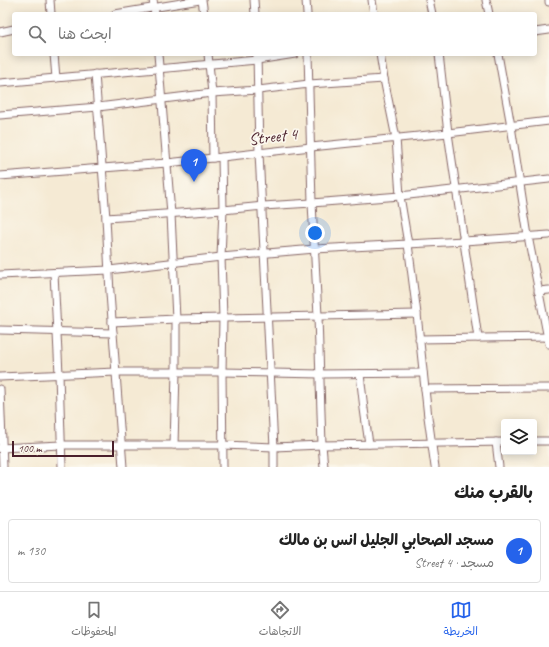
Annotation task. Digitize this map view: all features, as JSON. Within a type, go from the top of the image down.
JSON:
[{"type":"street","points":[[50,0],[51,12]]},
{"type":"street","points":[[126,12],[201,0],[204,12]]},
{"type":"street","points":[[254,0],[255,12]]},
{"type":"street","points":[[306,0],[307,12]]},
{"type":"street","points":[[372,0],[374,12]]},
{"type":"street","points":[[429,0],[432,12]]},
{"type":"street","points":[[486,0],[489,12]]},
{"type":"street","points":[[0,32],[12,29]]},
{"type":"street","points":[[537,32],[549,30]]},
{"type":"street","points":[[54,56],[56,78]]},
{"type":"street","points":[[158,56],[163,99],[171,214],[176,319],[174,445]]},
{"type":"street","points":[[208,56],[212,92],[213,158]]},
{"type":"street","points":[[0,83],[209,64],[270,56]]},
{"type":"street","points":[[308,56],[312,203],[324,467]]},
{"type":"street","points":[[380,56],[396,138],[400,196],[408,244],[431,444],[435,467]]},
{"type":"street","points":[[439,56],[448,133],[478,338]]},
{"type":"street","points":[[419,339],[478,338],[548,340],[528,236],[498,56]]},
{"type":"street","points":[[257,57],[274,467]]},
{"type":"street","points":[[95,74],[123,467]]},
{"type":"street","points":[[0,115],[98,107],[212,92],[258,90],[309,84],[384,79]]},
{"type":"street","name":"Street 4","points":[[0,176],[167,163],[549,121]]},
{"type":"street","points":[[222,157],[223,210],[221,258],[223,318],[223,467]]},
{"type":"street","points":[[106,218],[400,196],[549,179]]},
{"type":"street","points":[[0,275],[109,270],[265,253],[464,241],[549,234]]},
{"type":"street","points":[[54,273],[62,467]]},
{"type":"street","points":[[538,291],[549,290]]},
{"type":"street","points":[[112,322],[176,319],[417,314]]},
{"type":"street","points":[[0,330],[113,333]]},
{"type":"street","points":[[0,377],[116,372],[320,374],[423,373]]},
{"type":"street","points":[[360,374],[369,444]]},
{"type":"street","points":[[425,389],[549,388]]},
{"type":"street","points":[[0,389],[1,448],[3,467]]},
{"type":"street","points":[[537,441],[549,441]]},
{"type":"street","points":[[496,442],[499,467]]},
{"type":"street","points":[[1,448],[61,445],[223,445],[274,447],[501,442]]},
{"type":"place","name":"مسجد الصحابي الجليل انس بن مالك","points":[[194,182]]}]
